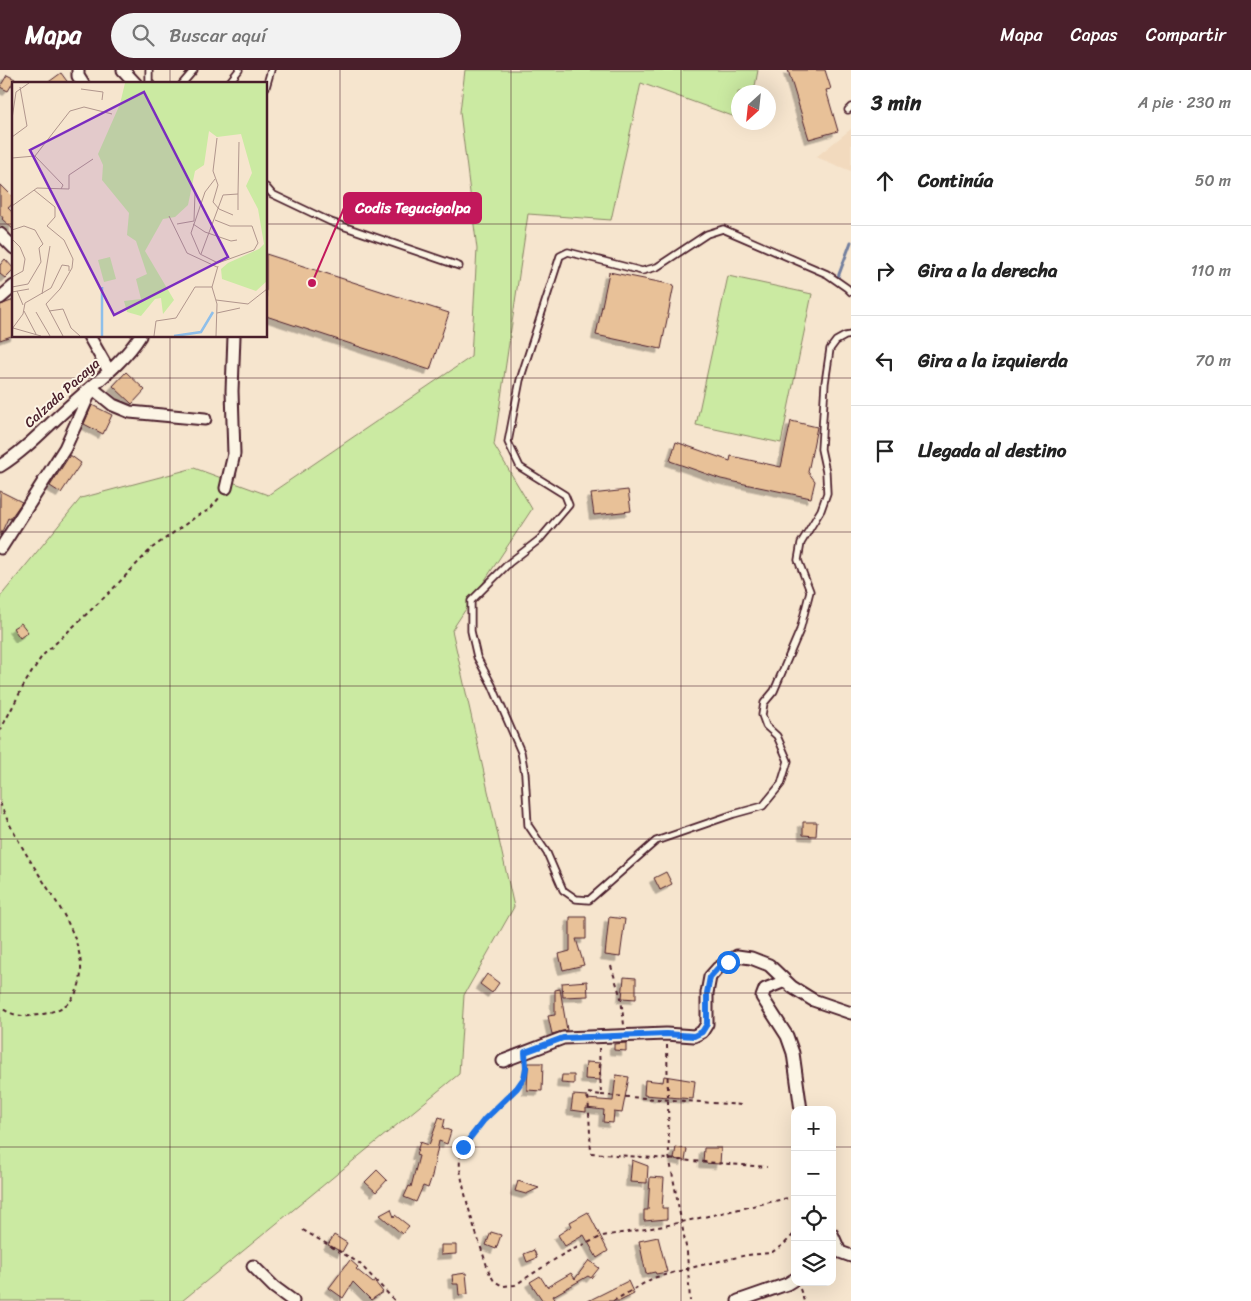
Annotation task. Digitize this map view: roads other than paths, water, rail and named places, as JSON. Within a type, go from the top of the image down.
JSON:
[{"type":"street","points":[[78,70],[78,76],[82,82]]},
{"type":"street","points":[[123,70],[134,82]]},
{"type":"street","points":[[0,234],[12,246]]},
{"type":"street","points":[[0,298],[12,288]]},
{"type":"street","points":[[90,338],[109,371]]},
{"type":"street","name":"Calzada Pacaya","points":[[0,466],[14,457],[92,388],[138,338]]},
{"type":"street","points":[[226,488],[234,454],[232,391],[234,338]]},
{"type":"street","points":[[1,548],[64,448],[92,388],[113,405],[130,412],[205,419]]},
{"type":"street","points":[[503,1060],[563,1038],[625,1034],[694,1036],[702,1032],[707,1024],[707,993],[710,977],[718,968],[737,956],[751,958],[768,965],[785,981],[812,1000],[851,1012]]},
{"type":"street","points":[[785,981],[765,990],[762,997],[787,1036],[793,1053],[800,1106]]},
{"type":"street","points":[[835,1241],[841,1254]]},
{"type":"street","points":[[253,1266],[274,1287],[293,1301]]},
{"type":"street","points":[[738,1301],[791,1282]]},
{"type":"lane","points":[[184,82],[194,70]]},
{"type":"lane","points":[[230,82],[239,70]]},
{"type":"lane","points":[[267,82],[271,70]]},
{"type":"lane","points":[[268,189],[272,194],[331,222],[459,266]]},
{"type":"lane","points":[[851,292],[827,274],[723,229],[707,234],[658,267],[649,270],[642,271],[568,252],[560,256],[520,380],[508,442],[520,467],[565,495],[569,505],[540,539],[508,563],[471,601],[471,631],[477,657],[521,752],[525,774],[528,825],[548,853],[563,890],[576,898],[589,900],[656,841],[763,806],[781,784],[788,761],[777,736],[766,726],[762,715],[764,703],[774,691],[800,630],[810,591],[798,560],[801,543],[821,510],[827,493],[826,472],[821,449],[825,383],[830,349],[836,341],[851,335]]},
{"type":"waterway","points":[[838,277],[851,242]]},
{"type":"place","name":"Codis Tegucigalpa","points":[[312,283]]}]
